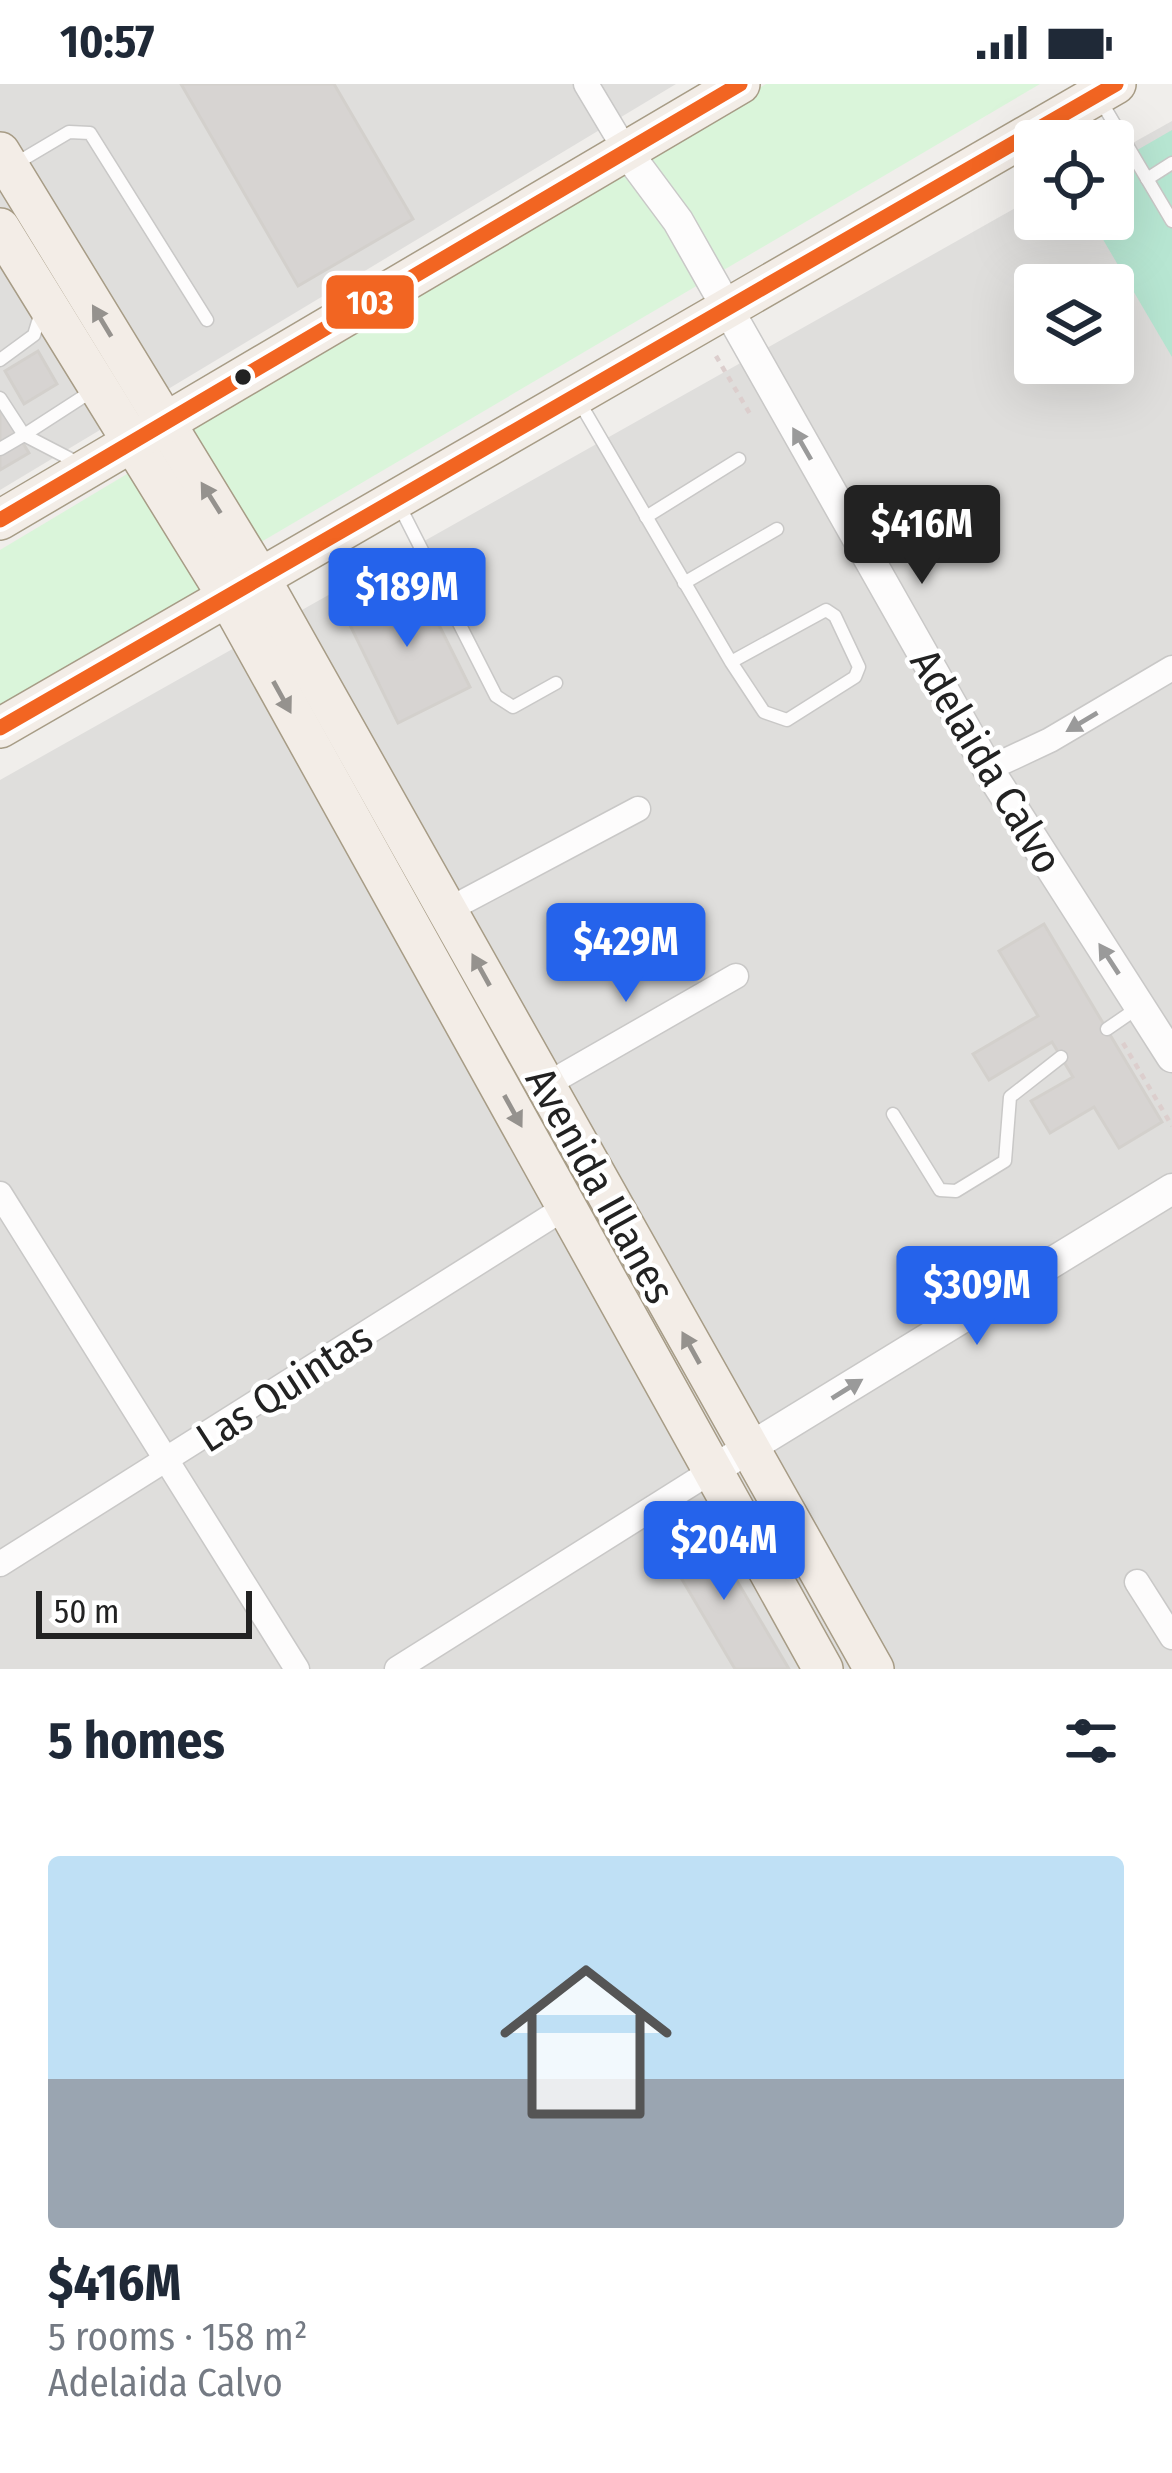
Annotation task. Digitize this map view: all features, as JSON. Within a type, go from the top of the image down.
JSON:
[{"type":"main road","points":[[0,520],[740,84]]},
{"type":"main road","points":[[0,728],[1106,90]]},
{"type":"main road","points":[[4,160],[146,431],[242,585]]},
{"type":"main road","points":[[0,228],[98,387],[146,431]]},
{"type":"main road","name":"Avenida Illanes","points":[[242,585],[448,910],[874,1669]]},
{"type":"main road","name":"Avenida Illanes","points":[[242,585],[566,1207],[823,1669]]},
{"type":"street","points":[[586,84],[626,151]]},
{"type":"street","name":"Adelaida Calvo","points":[[626,151],[677,221],[988,769],[1172,1057]]},
{"type":"street","points":[[988,769],[1050,740],[1172,668]]},
{"type":"street","points":[[448,910],[638,809]]},
{"type":"street","points":[[546,1085],[736,976]]},
{"type":"street","points":[[397,1669],[1172,1190]]},
{"type":"street","points":[[0,1194],[296,1669]]},
{"type":"street","name":"Las Quintas","points":[[0,1564],[566,1207]]},
{"type":"street","points":[[1137,1582],[1172,1637]]},
{"type":"lane","points":[[1106,90],[1172,220]]},
{"type":"lane","points":[[4,160],[69,132],[90,133],[207,320]]},
{"type":"lane","points":[[1147,178],[1172,164]]},
{"type":"lane","points":[[0,360],[34,335],[44,299]]},
{"type":"lane","points":[[0,449],[98,387]]},
{"type":"lane","points":[[574,394],[731,662],[764,712],[787,720],[856,677],[860,667],[835,616],[826,610],[731,662]]},
{"type":"lane","points":[[0,398],[24,436],[87,467]]},
{"type":"lane","points":[[646,517],[739,459]]},
{"type":"lane","points":[[395,497],[496,696],[512,707],[556,683]]},
{"type":"lane","points":[[684,583],[777,529]]},
{"type":"lane","points":[[1107,1029],[1140,1006]]},
{"type":"lane","points":[[892,1114],[940,1190],[956,1191],[1005,1162],[1010,1097],[1060,1057]]},
{"type":"shaded area","points":[[0,84],[676,84],[0,490]]},
{"type":"shaded area","points":[[1172,121],[1172,1669],[0,1669],[0,780],[1014,209],[1014,240],[1134,240],[1134,142]]},
{"type":"green space","points":[[766,84],[1040,84],[256,545],[181,426]]},
{"type":"green space","points":[[1172,130],[1172,357],[1134,292],[1134,264],[1117,264],[1103,240],[1134,240],[1134,152]]},
{"type":"green space","points":[[132,471],[207,594],[0,718],[0,550]]},
{"type":"building","points":[[181,84],[334,84],[413,219],[298,286]]},
{"type":"building","points":[[38,351],[57,384],[24,404],[5,371]]},
{"type":"building","points":[[0,405],[29,453],[0,470]]},
{"type":"building","points":[[415,577],[470,687],[398,723],[344,613]]},
{"type":"building","points":[[1044,924],[1162,1122],[1119,1148],[1094,1107],[1050,1133],[1031,1101],[1073,1077],[1052,1042],[989,1080],[973,1054],[1038,1016],[999,951]]},
{"type":"building","points":[[704,1525],[789,1669],[735,1669],[664,1549]]},
{"type":"transit line","name":"103","points":[[0,520],[740,84]]},
{"type":"transit line","name":"103","points":[[0,728],[1116,84]]}]
